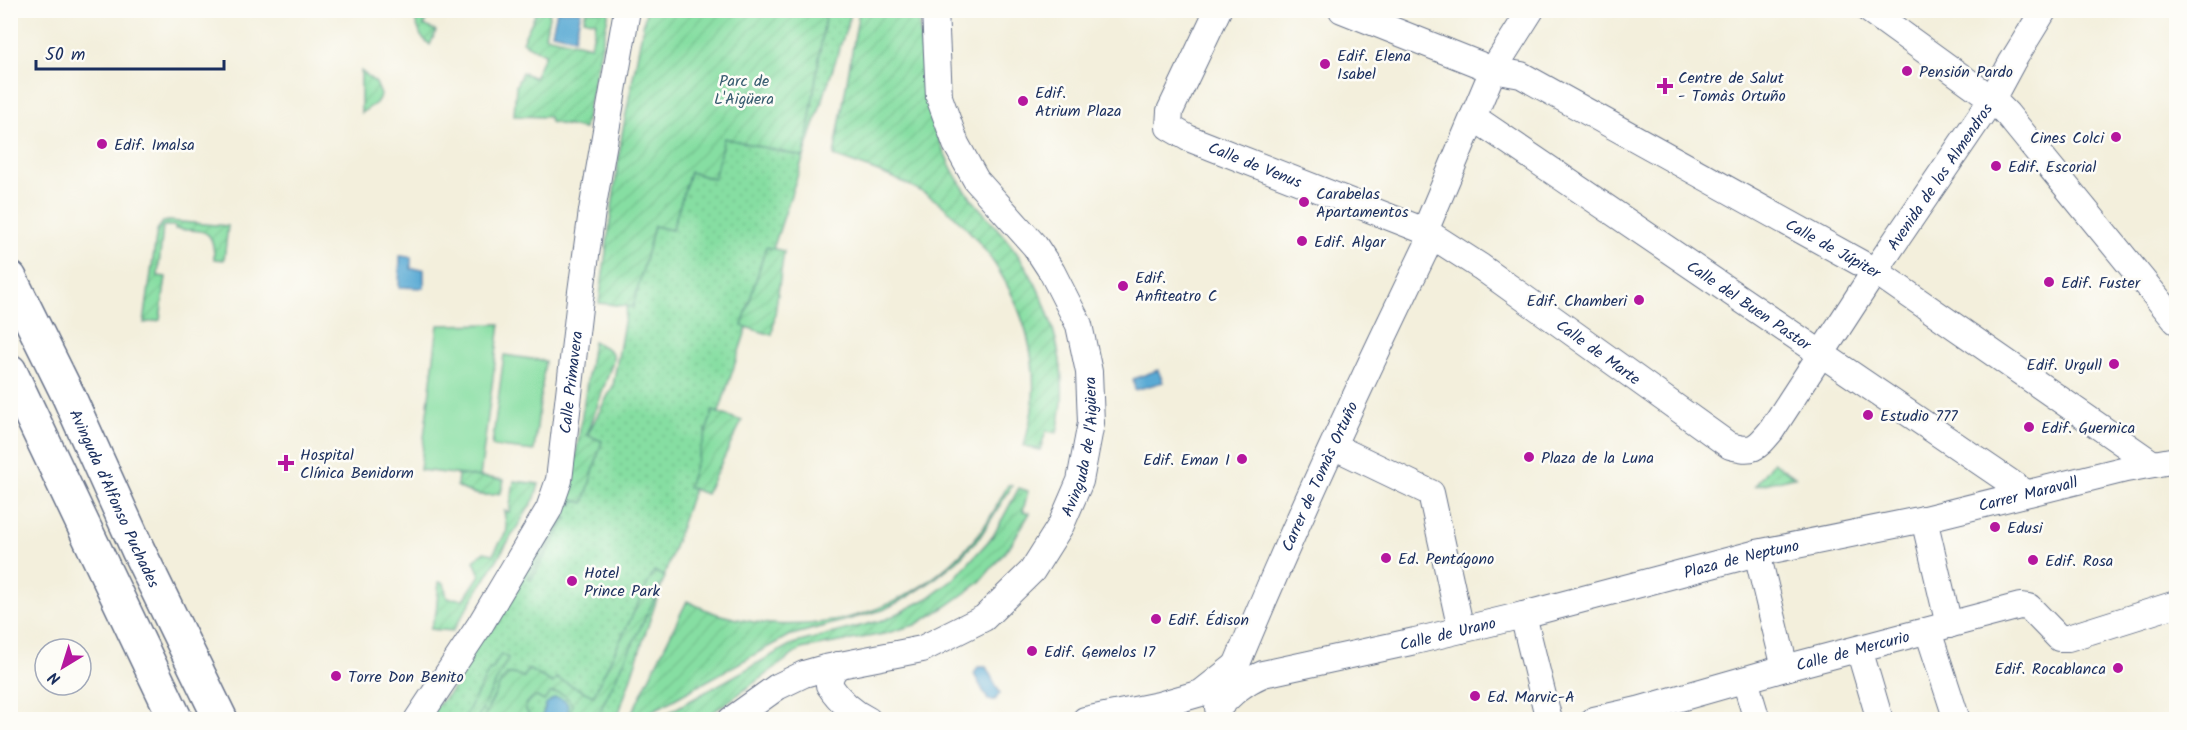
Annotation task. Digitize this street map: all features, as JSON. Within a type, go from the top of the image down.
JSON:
[{"type":"main road","name":"Avinguda d'Alfonso Puchades","points":[[10,278],[69,397],[138,550],[221,720]]},
{"type":"main road","points":[[10,371],[176,720]]},
{"type":"street","name":"Calle Primavera","points":[[417,720],[486,615],[549,510],[559,480],[591,222],[627,10]]},
{"type":"street","name":"Avinguda de l'Aigüera","points":[[731,720],[777,687],[804,674],[837,665],[921,649],[984,618],[1032,571],[1061,525],[1080,481],[1091,423],[1089,372],[1079,325],[1052,272],[1035,246],[976,180],[956,144],[939,97],[935,10]]},
{"type":"street","name":"Calle de Venus","points":[[1218,10],[1170,111],[1169,127],[1188,138],[1429,233]]},
{"type":"street","name":"Calle de Júpiter","points":[[1342,10],[1493,70],[1521,75],[1875,271],[2165,462]]},
{"type":"street","name":"Carrer de Tomàs Ortuño","points":[[1216,714],[1254,620],[1429,233],[1493,70],[1531,10]]},
{"type":"street","points":[[1869,10],[1992,99],[2176,321]]},
{"type":"street","name":"Avenida de los Almendros","points":[[1771,432],[1875,271],[1992,99],[2035,14]]},
{"type":"street","name":"Calle del Buen Pastor","points":[[1473,117],[2026,494]]},
{"type":"street","name":"Calle de Marte","points":[[1429,233],[1481,267],[1730,446],[1747,451],[1759,446],[1771,432]]},
{"type":"street","points":[[1333,446],[1431,493],[1461,630]]},
{"type":"street","name":"Carrer Maravall","points":[[1880,528],[2165,462]]},
{"type":"street","points":[[1924,519],[1939,628],[1957,720]]},
{"type":"street","name":"Plaza de Neptuno","points":[[1603,594],[1757,553],[1880,528]]},
{"type":"street","points":[[1757,553],[1785,668]]},
{"type":"street","name":"Calle de Urano","points":[[1216,714],[1233,692],[1246,681],[1263,674],[1461,630],[1603,594]]},
{"type":"street","name":"Calle de Mercurio","points":[[1594,720],[1639,715],[1785,668],[2020,606],[2029,607],[2059,638],[2068,638],[2176,604]]},
{"type":"street","points":[[1523,615],[1549,720]]},
{"type":"street","points":[[1254,620],[1252,636],[1256,653],[1268,664],[1292,669]]},
{"type":"street","points":[[1859,649],[1880,720]]},
{"type":"street","points":[[837,665],[831,675],[829,686],[852,716]]},
{"type":"street","points":[[1084,720],[1169,712],[1202,693],[1236,665]]},
{"type":"street","points":[[1745,680],[1757,720]]},
{"type":"green space","points":[[412,11],[431,11],[424,25],[436,31],[430,45],[421,36]]},
{"type":"green space","points":[[537,11],[550,11],[545,36],[591,46],[596,22],[584,19],[586,11],[609,11],[584,129],[550,122],[549,117],[514,116],[516,86],[522,72],[534,78],[545,54],[522,42]]},
{"type":"green space","points":[[646,11],[826,11],[804,157],[724,138],[714,179],[690,172],[672,230],[654,226],[633,307],[599,303],[622,134]]},
{"type":"green space","name":"Parc de L'Aigüera","points":[[678,11],[852,11],[617,719],[424,720],[452,690],[613,386]]},
{"type":"green space","points":[[859,11],[919,11],[926,90],[935,128],[950,165],[972,200],[1008,241],[1027,268],[1045,304],[1057,343],[1062,402],[1057,433],[1046,431],[1040,450],[1024,446],[1032,410],[1033,381],[1030,352],[1013,297],[999,271],[963,225],[931,197],[890,177],[834,156]]},
{"type":"green space","points":[[361,71],[376,83],[381,95],[376,103],[361,113]]},
{"type":"green space","points":[[163,222],[228,226],[224,260],[214,259],[212,241],[205,233],[175,229],[175,226],[163,226],[158,276],[166,277],[160,320],[144,323],[157,230]]},
{"type":"green space","points":[[766,247],[784,251],[772,335],[742,326]]},
{"type":"green space","points":[[500,324],[480,477],[420,470],[438,325]]},
{"type":"green space","points":[[593,341],[613,354],[613,361],[587,435],[602,441],[584,503],[574,500],[573,505],[569,503]]},
{"type":"green space","points":[[504,355],[545,361],[534,451],[492,446]]},
{"type":"green space","points":[[713,411],[742,421],[706,494],[688,487]]},
{"type":"green space","points":[[1773,462],[1795,477],[1755,486]]},
{"type":"green space","points":[[458,474],[504,480],[501,493],[478,495],[468,492],[457,486]]},
{"type":"green space","points":[[514,481],[539,484],[535,498],[453,631],[430,629],[436,613],[439,582],[444,583],[447,598],[464,599],[480,575],[474,561],[484,552],[493,554],[507,531],[504,511],[509,512]]},
{"type":"green space","points":[[1008,485],[1012,486],[980,537],[957,561],[906,598],[883,610],[788,636],[662,706],[635,719],[629,719],[687,601],[717,614],[757,622],[792,624],[827,622],[861,614],[893,602],[924,584],[952,563],[982,530]]},
{"type":"green space","points":[[1019,488],[1028,491],[1023,511],[1030,513],[1010,546],[979,583],[945,607],[915,625],[884,634],[801,649],[704,719],[657,719],[792,644],[887,619],[928,598],[953,580],[993,536]]},
{"type":"green space","points":[[564,517],[567,518],[531,580],[528,578]]},
{"type":"green space","points":[[654,571],[665,577],[596,719],[569,719],[572,705],[570,702],[564,695],[550,693],[544,701],[537,697],[532,698],[526,704],[529,715],[526,719],[483,719],[501,682],[507,675],[524,677],[528,669],[553,683],[556,678],[593,696]]},
{"type":"green space","points":[[501,654],[508,658],[477,719],[464,719],[490,669],[492,670]]},
{"type":"water","points":[[557,11],[581,11],[575,38],[552,33]]},
{"type":"water","points":[[400,256],[411,257],[411,269],[424,269],[424,288],[399,287]]},
{"type":"water","points":[[1158,370],[1163,382],[1135,390],[1133,379]]},
{"type":"water","points":[[978,667],[986,667],[1000,693],[995,700],[988,700],[974,674]]},
{"type":"water","points":[[554,698],[562,699],[567,704],[566,719],[534,719],[542,717],[546,704]]},
{"type":"place","name":"Edif. Elena Isabel","points":[[1325,64]]},
{"type":"place","name":"Pensión Pardo","points":[[1907,71]]},
{"type":"place","name":"Centre de Salut - Tomàs Ortuño","points":[[1665,86]]},
{"type":"place","name":"Edif. Atrium Plaza","points":[[1023,101]]},
{"type":"place","name":"Cines Colci","points":[[2116,137]]},
{"type":"place","name":"Edif. Imalsa","points":[[102,144]]},
{"type":"place","name":"Edif. Escorial","points":[[1996,166]]},
{"type":"place","name":"Carabelas Apartamentos","points":[[1304,202]]},
{"type":"place","name":"Edif. Algar","points":[[1302,241]]},
{"type":"place","name":"Edif. Fuster","points":[[2049,282]]},
{"type":"place","name":"Edif. Anfiteatro C","points":[[1123,286]]},
{"type":"place","name":"Edif. Chamberi","points":[[1639,300]]},
{"type":"place","name":"Edif. Urgull","points":[[2114,364]]},
{"type":"place","name":"Estudio 777","points":[[1868,415]]},
{"type":"place","name":"Edif. Guernica","points":[[2029,427]]},
{"type":"place","name":"Plaza de la Luna","points":[[1529,457]]},
{"type":"place","name":"Edif. Eman I","points":[[1242,459]]},
{"type":"place","name":"Hospital Clínica Benidorm","points":[[286,463]]},
{"type":"place","name":"Edusi","points":[[1995,527]]},
{"type":"place","name":"Ed. Pentágono","points":[[1386,558]]},
{"type":"place","name":"Edif. Rosa","points":[[2033,560]]},
{"type":"place","name":"Hotel Prince Park","points":[[572,581]]},
{"type":"place","name":"Edif. Édison","points":[[1156,619]]},
{"type":"place","name":"Edif. Gemelos 17","points":[[1032,651]]},
{"type":"place","name":"Edif. Rocablanca","points":[[2118,668]]},
{"type":"place","name":"Torre Don Benito","points":[[336,676]]},
{"type":"place","name":"Ed. Marvic-A","points":[[1475,696]]}]
